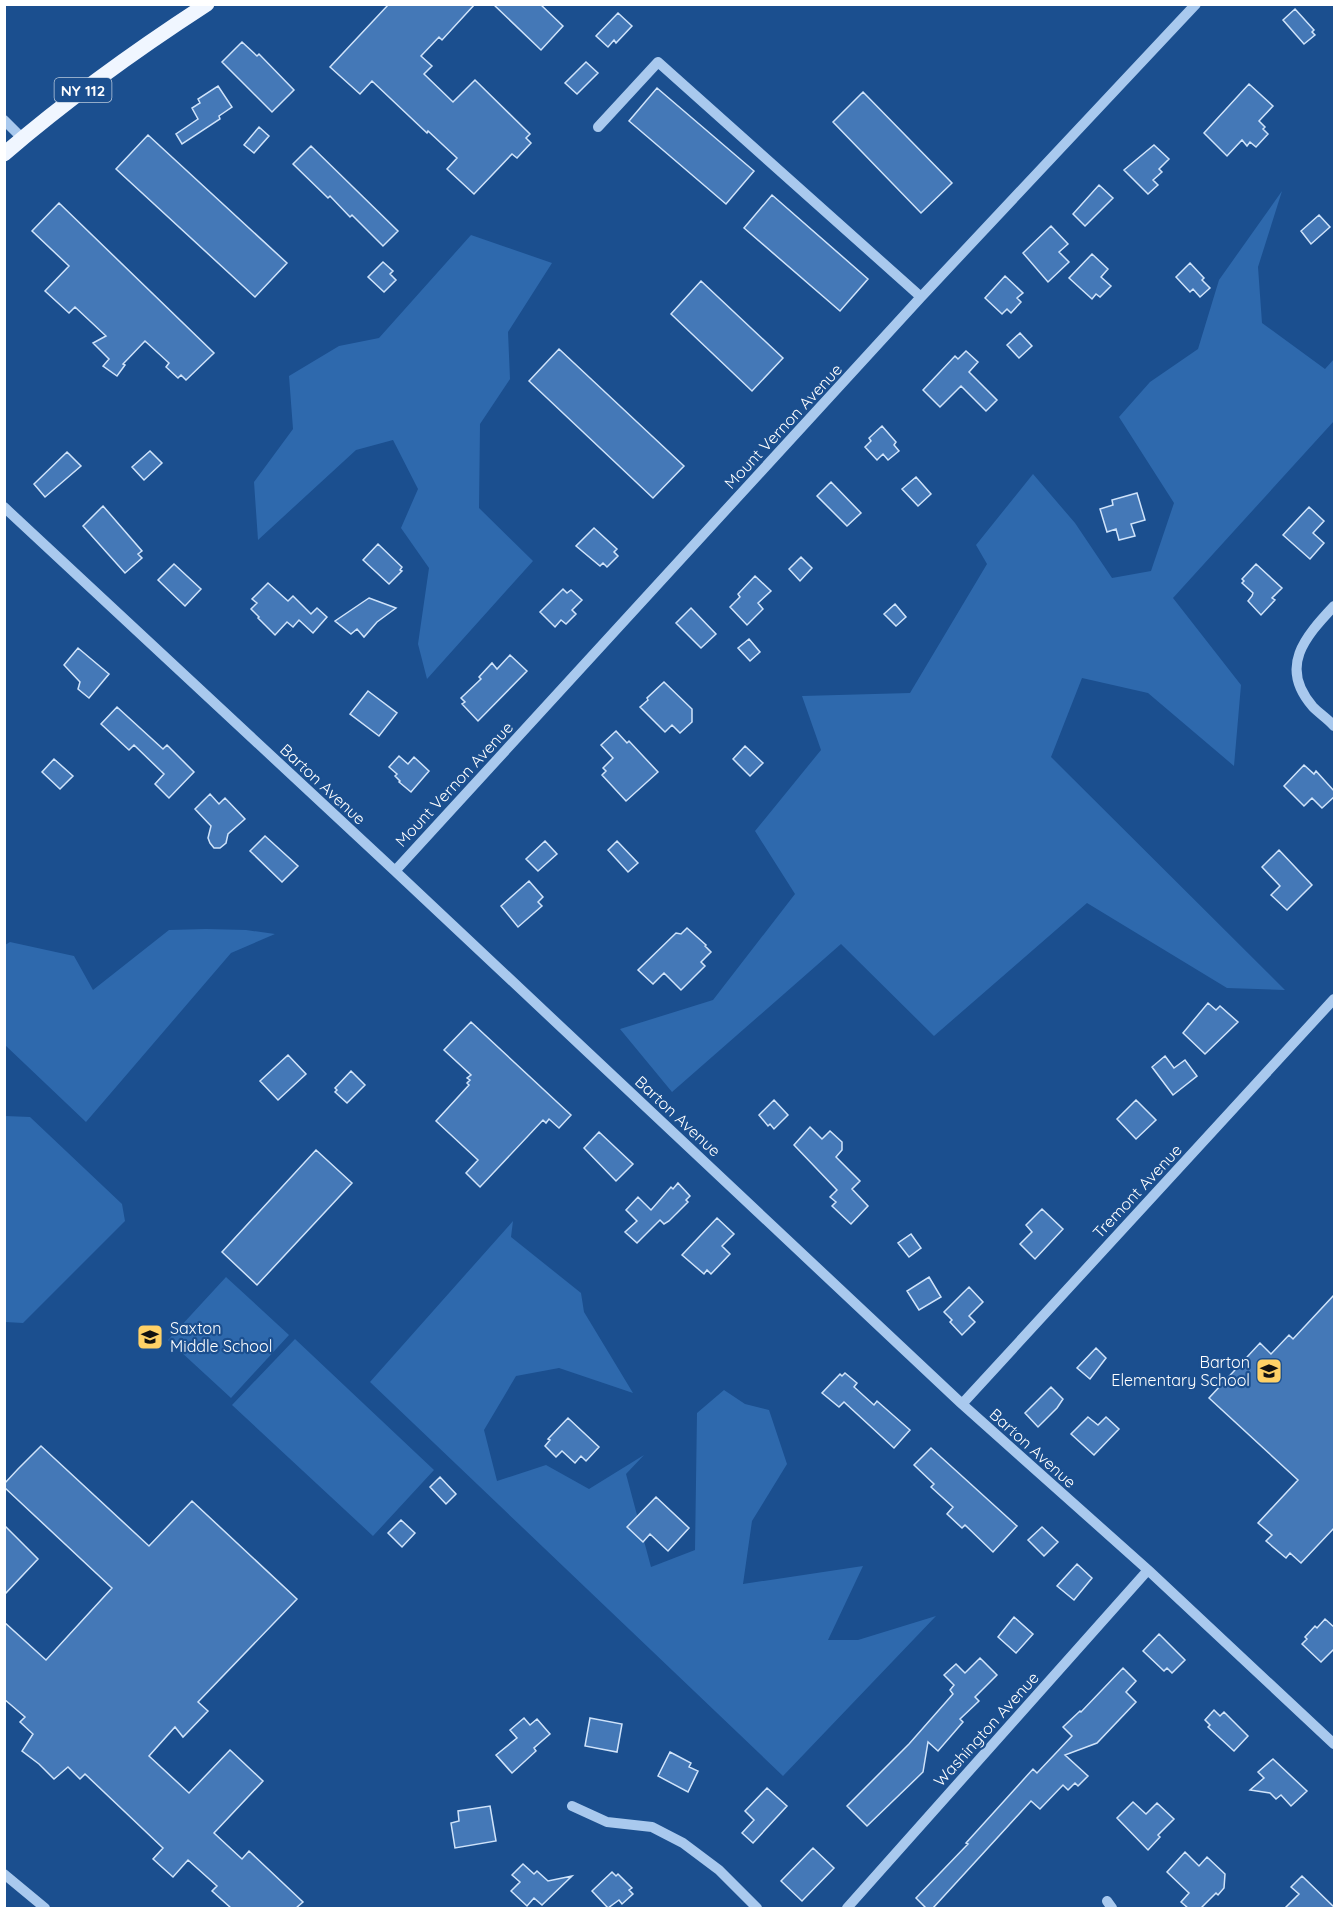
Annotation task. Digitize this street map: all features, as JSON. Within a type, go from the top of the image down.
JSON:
[{"type":"main road","name":"NY 112","points":[[4,154],[90,85],[207,4]]},
{"type":"street","name":"Mount Vernon Avenue","points":[[395,871],[921,297],[1196,4]]},
{"type":"street","points":[[598,127],[658,62],[921,297]]},
{"type":"street","points":[[4,120],[22,138]]},
{"type":"street","name":"Barton Avenue","points":[[4,507],[962,1404],[1148,1570],[1335,1744]]},
{"type":"street","points":[[1335,606],[1311,631],[1302,646],[1295,666],[1301,688],[1313,706],[1335,726]]},
{"type":"street","name":"Tremont Avenue","points":[[962,1404],[1335,999]]},
{"type":"street","name":"Washington Avenue","points":[[847,1908],[1148,1570]]},
{"type":"street","points":[[572,1806],[608,1822],[652,1827],[682,1843],[719,1870],[757,1908]]},
{"type":"street","points":[[4,1874],[45,1908]]},
{"type":"shaded area","points":[[1282,191],[1258,267],[1262,323],[1325,369],[1334,359],[1334,421],[1173,598],[1241,685],[1234,766],[1148,693],[1082,678],[1051,757],[1285,990],[1227,988],[1087,903],[934,1036],[841,944],[672,1092],[620,1029],[713,1000],[795,894],[755,831],[821,750],[802,696],[910,693],[987,564],[976,545],[1033,474],[1075,523],[1112,578],[1151,571],[1174,503],[1119,417],[1150,382],[1198,349],[1219,280]]},
{"type":"shaded area","points":[[471,235],[552,263],[508,332],[510,379],[480,424],[479,508],[533,561],[427,679],[418,644],[429,568],[401,528],[418,489],[393,440],[356,450],[258,540],[254,482],[293,429],[289,376],[339,346],[379,338]]},
{"type":"shaded area","points":[[169,930],[246,930],[275,934],[231,953],[86,1122],[5,1045],[5,945],[10,942],[74,956],[93,990]]},
{"type":"shaded area","points":[[5,1116],[30,1117],[122,1204],[125,1221],[23,1323],[5,1322]]},
{"type":"shaded area","points":[[513,1221],[511,1237],[581,1293],[584,1312],[633,1393],[559,1368],[516,1376],[484,1430],[497,1481],[546,1465],[589,1489],[644,1455],[626,1474],[651,1567],[695,1550],[697,1413],[724,1390],[745,1404],[769,1410],[787,1464],[752,1521],[743,1584],[863,1566],[828,1640],[858,1640],[936,1616],[783,1776],[370,1382]]},
{"type":"shaded area","points":[[226,1277],[289,1335],[231,1398],[168,1340]]},
{"type":"shaded area","points":[[295,1339],[434,1470],[373,1536],[232,1405]]},
{"type":"building","points":[[389,4],[475,4],[442,40],[439,37],[421,56],[432,66],[424,74],[453,102],[475,80],[530,134],[526,138],[531,143],[517,158],[512,154],[474,194],[447,169],[457,158],[372,81],[360,94],[330,67]]},
{"type":"building","points":[[493,4],[540,4],[563,26],[541,50]]},
{"type":"building","points":[[1295,9],[1314,30],[1312,32],[1315,35],[1304,44],[1283,20]]},
{"type":"building","points":[[618,13],[632,26],[616,43],[614,40],[608,47],[596,36]]},
{"type":"building","points":[[242,42],[257,56],[259,54],[294,90],[272,112],[222,62]]},
{"type":"building","points":[[586,62],[598,73],[577,94],[565,83]]},
{"type":"building","points":[[1249,84],[1273,106],[1259,121],[1268,134],[1256,147],[1250,142],[1247,146],[1242,140],[1227,156],[1204,133]]},
{"type":"building","points":[[218,86],[232,107],[219,116],[220,119],[182,144],[176,134],[198,119],[192,108],[200,103],[198,99]]},
{"type":"building","points":[[657,88],[754,171],[726,204],[629,121]]},
{"type":"building","points":[[863,92],[952,183],[921,213],[833,122]]},
{"type":"building","points":[[259,127],[269,136],[254,153],[244,145]]},
{"type":"building","points":[[148,135],[287,263],[255,297],[116,169]]},
{"type":"building","points":[[1154,145],[1169,159],[1159,169],[1162,172],[1153,180],[1158,185],[1148,194],[1124,170]]},
{"type":"building","points":[[311,146],[398,231],[383,246],[352,215],[350,217],[330,196],[328,198],[293,164]]},
{"type":"building","points":[[1099,185],[1113,198],[1085,226],[1073,214]]},
{"type":"building","points":[[772,195],[868,279],[840,311],[744,228]]},
{"type":"building","points":[[59,203],[214,353],[186,380],[181,375],[178,378],[166,367],[169,363],[145,341],[123,364],[125,365],[117,376],[103,366],[109,359],[93,343],[106,336],[75,307],[69,313],[45,291],[69,266],[32,231]]},
{"type":"building","points":[[1319,215],[1330,227],[1311,244],[1301,231]]},
{"type":"building","points":[[1051,226],[1068,244],[1059,252],[1069,262],[1048,282],[1023,253]]},
{"type":"building","points":[[1092,254],[1108,269],[1101,277],[1111,286],[1100,297],[1096,294],[1092,299],[1069,278]]},
{"type":"building","points":[[383,262],[393,271],[390,274],[396,280],[384,292],[368,277]]},
{"type":"building","points":[[1190,263],[1210,288],[1200,297],[1193,289],[1190,292],[1176,277]]},
{"type":"building","points":[[1005,276],[1023,293],[1017,298],[1021,302],[1011,313],[1007,309],[1002,314],[985,298]]},
{"type":"building","points":[[701,281],[783,358],[752,391],[671,314]]},
{"type":"building","points":[[1020,333],[1032,346],[1019,358],[1007,345]]},
{"type":"building","points":[[559,349],[684,466],[653,498],[529,381]]},
{"type":"building","points":[[966,351],[978,362],[969,372],[997,400],[986,411],[961,386],[940,407],[923,390],[955,356],[958,359]]},
{"type":"building","points":[[882,426],[896,442],[894,445],[899,451],[888,460],[883,454],[877,460],[865,447],[871,441],[869,438]]},
{"type":"building","points":[[150,451],[162,463],[144,480],[132,467]]},
{"type":"building","points":[[67,452],[81,466],[45,497],[34,484]]},
{"type":"building","points":[[916,477],[931,494],[918,506],[902,489]]},
{"type":"building","points":[[831,482],[861,513],[847,526],[817,496]]},
{"type":"building","points":[[1137,493],[1145,520],[1131,524],[1135,536],[1119,540],[1116,529],[1107,532],[1100,509],[1113,505],[1112,500]]},
{"type":"building","points":[[103,506],[142,551],[138,554],[142,558],[125,573],[83,526]]},
{"type":"building","points":[[1309,507],[1324,521],[1313,533],[1324,543],[1310,559],[1283,535]]},
{"type":"building","points":[[594,528],[617,549],[614,552],[618,556],[607,567],[603,563],[600,566],[576,546]]},
{"type":"building","points":[[378,544],[402,567],[400,570],[402,571],[389,584],[363,560]]},
{"type":"building","points":[[801,557],[812,568],[800,581],[789,569]]},
{"type":"building","points":[[174,564],[201,589],[185,606],[158,580]]},
{"type":"building","points":[[1256,564],[1282,588],[1272,598],[1275,600],[1261,615],[1248,601],[1253,593],[1242,583],[1244,581],[1242,579]]},
{"type":"building","points":[[755,576],[771,591],[758,603],[763,609],[747,625],[730,607],[740,597],[738,594]]},
{"type":"building","points":[[268,583],[288,601],[293,596],[311,614],[317,608],[327,617],[313,633],[299,620],[293,627],[287,622],[275,635],[251,609],[257,603],[252,599]]},
{"type":"building","points":[[563,589],[567,593],[571,590],[582,600],[572,610],[576,614],[566,624],[561,620],[555,627],[540,612]]},
{"type":"building","points":[[369,598],[396,608],[377,622],[364,637],[357,629],[351,634],[335,621]]},
{"type":"building","points":[[895,604],[906,617],[896,626],[884,614]]},
{"type":"building","points":[[691,608],[716,634],[701,648],[676,623]]},
{"type":"building","points":[[749,639],[760,652],[750,661],[738,648]]},
{"type":"building","points":[[78,648],[109,674],[89,698],[78,689],[80,682],[64,665]]},
{"type":"building","points":[[510,655],[527,671],[478,721],[462,704],[465,702],[461,698],[481,679],[479,677],[492,663],[497,669]]},
{"type":"building","points":[[664,682],[692,709],[692,722],[680,733],[672,725],[665,732],[640,707]]},
{"type":"building","points":[[368,691],[397,713],[379,736],[350,714]]},
{"type":"building","points":[[117,707],[163,749],[167,745],[194,772],[169,798],[155,784],[164,774],[134,745],[129,750],[101,724]]},
{"type":"building","points":[[616,731],[627,743],[629,741],[658,772],[626,801],[602,775],[606,771],[603,768],[613,758],[601,745]]},
{"type":"building","points":[[745,746],[763,763],[750,776],[733,759]]},
{"type":"building","points":[[399,756],[408,764],[414,757],[429,771],[411,792],[399,782],[395,776],[397,774],[389,767]]},
{"type":"building","points":[[54,759],[73,776],[60,789],[42,772]]},
{"type":"building","points":[[1304,765],[1314,774],[1316,771],[1335,792],[1335,796],[1322,808],[1312,798],[1304,806],[1284,786]]},
{"type":"building","points":[[210,794],[219,804],[225,798],[245,819],[228,834],[226,843],[220,848],[214,848],[210,843],[208,838],[211,826],[195,809]]},
{"type":"building","points":[[265,836],[298,866],[282,882],[250,851]]},
{"type":"building","points":[[545,841],[557,854],[538,871],[526,859]]},
{"type":"building","points":[[617,841],[638,863],[628,872],[608,850]]},
{"type":"building","points":[[1279,850],[1312,885],[1287,910],[1271,895],[1280,886],[1262,867]]},
{"type":"building","points":[[529,881],[543,897],[538,902],[542,906],[518,927],[501,906]]},
{"type":"building","points":[[687,928],[711,952],[701,962],[705,966],[681,990],[664,973],[653,984],[638,970],[676,933],[681,934]]},
{"type":"building","points":[[1208,1003],[1216,1010],[1220,1006],[1238,1022],[1205,1054],[1183,1033]]},
{"type":"building","points":[[471,1022],[571,1115],[559,1128],[549,1119],[546,1123],[543,1120],[480,1187],[466,1173],[478,1160],[436,1121],[469,1085],[467,1083],[470,1080],[467,1078],[471,1075],[444,1050]]},
{"type":"building","points":[[288,1055],[306,1074],[278,1100],[260,1081]]},
{"type":"building","points":[[1165,1056],[1174,1068],[1185,1060],[1197,1076],[1173,1095],[1152,1067]]},
{"type":"building","points":[[351,1071],[365,1085],[347,1103],[335,1092],[337,1090],[335,1088]]},
{"type":"building","points":[[774,1100],[788,1115],[774,1129],[770,1124],[768,1126],[759,1115]]},
{"type":"building","points":[[1136,1100],[1156,1120],[1136,1139],[1117,1119]]},
{"type":"building","points":[[810,1127],[822,1139],[830,1131],[842,1142],[842,1150],[836,1157],[860,1181],[852,1189],[868,1206],[851,1224],[832,1206],[836,1202],[830,1197],[837,1190],[794,1145]]},
{"type":"building","points":[[599,1132],[633,1164],[616,1181],[584,1148]]},
{"type":"building","points":[[316,1150],[352,1183],[257,1285],[222,1252]]},
{"type":"building","points":[[678,1183],[690,1196],[686,1200],[688,1202],[669,1221],[664,1224],[660,1220],[637,1243],[625,1232],[637,1221],[626,1210],[638,1197],[651,1210],[671,1187],[673,1189]]},
{"type":"building","points":[[1042,1209],[1063,1229],[1035,1259],[1020,1244],[1032,1232],[1026,1225]]},
{"type":"building","points":[[717,1218],[734,1234],[722,1246],[730,1254],[711,1274],[707,1270],[704,1274],[682,1255]]},
{"type":"building","points":[[911,1234],[921,1248],[909,1257],[898,1243]]},
{"type":"building","points":[[929,1277],[941,1297],[919,1310],[907,1291]]},
{"type":"building","points":[[969,1287],[983,1302],[969,1316],[975,1322],[962,1335],[944,1312]]},
{"type":"building","points":[[1335,1294],[1335,1527],[1301,1563],[1290,1553],[1286,1558],[1266,1541],[1272,1535],[1258,1523],[1298,1480],[1209,1398],[1260,1343],[1271,1354],[1289,1335],[1293,1339]]},
{"type":"building","points":[[1096,1348],[1106,1358],[1090,1379],[1077,1368]]},
{"type":"building","points":[[845,1373],[857,1383],[854,1387],[874,1405],[877,1401],[910,1430],[894,1448],[844,1402],[839,1407],[822,1393],[840,1374],[842,1376]]},
{"type":"building","points":[[1051,1387],[1063,1399],[1038,1427],[1025,1413]]},
{"type":"building","points":[[1088,1417],[1098,1425],[1106,1417],[1119,1429],[1094,1455],[1071,1434]]},
{"type":"building","points":[[568,1418],[599,1447],[586,1461],[581,1456],[575,1463],[562,1451],[556,1457],[545,1446],[550,1440],[548,1439]]},
{"type":"building","points":[[41,1446],[149,1546],[192,1501],[297,1599],[198,1702],[208,1711],[183,1737],[175,1727],[149,1756],[189,1793],[230,1750],[263,1781],[214,1833],[242,1859],[249,1851],[303,1902],[296,1908],[231,1908],[212,1891],[217,1886],[188,1860],[173,1877],[153,1859],[163,1848],[85,1774],[80,1779],[68,1767],[54,1779],[22,1751],[33,1734],[20,1722],[25,1717],[4,1699],[4,1622],[46,1660],[112,1588],[4,1487],[4,1484]]},
{"type":"building","points":[[931,1448],[1017,1526],[993,1552],[965,1525],[962,1528],[947,1514],[953,1507],[931,1487],[934,1484],[914,1465]]},
{"type":"building","points":[[440,1477],[456,1494],[446,1504],[430,1487]]},
{"type":"building","points":[[656,1497],[689,1528],[668,1551],[650,1534],[643,1542],[627,1527]]},
{"type":"building","points":[[401,1520],[415,1533],[402,1547],[388,1533]]},
{"type":"building","points":[[4,1525],[38,1559],[4,1595]]},
{"type":"building","points":[[1042,1527],[1058,1542],[1044,1556],[1028,1540]]},
{"type":"building","points":[[1077,1564],[1092,1578],[1074,1600],[1057,1586]]},
{"type":"building","points":[[1014,1617],[1033,1634],[1016,1653],[998,1637]]},
{"type":"building","points":[[1325,1619],[1335,1628],[1335,1648],[1321,1662],[1302,1644],[1315,1626],[1317,1628]]},
{"type":"building","points":[[1159,1634],[1185,1660],[1172,1673],[1167,1668],[1164,1671],[1143,1651]]},
{"type":"building","points":[[980,1658],[997,1675],[975,1697],[979,1701],[960,1719],[963,1722],[938,1751],[928,1742],[923,1772],[867,1826],[847,1806],[909,1744],[953,1694],[950,1690],[954,1685],[944,1675],[956,1664],[965,1673]]},
{"type":"building","points":[[1123,1668],[1136,1681],[1126,1692],[1136,1702],[1097,1743],[1065,1755],[1088,1776],[1078,1786],[1075,1783],[1068,1790],[1063,1785],[1040,1809],[1031,1801],[933,1908],[926,1908],[916,1898],[968,1844],[966,1843],[1033,1769],[1037,1773],[1072,1736],[1063,1727],[1081,1712]]},
{"type":"building","points":[[1214,1710],[1220,1716],[1224,1712],[1248,1736],[1234,1751],[1208,1727],[1210,1725],[1205,1720]]},
{"type":"building","points":[[524,1718],[530,1725],[537,1719],[550,1734],[534,1748],[536,1751],[512,1773],[496,1755],[517,1738],[510,1730]]},
{"type":"building","points":[[590,1718],[622,1724],[617,1752],[585,1746]]},
{"type":"building","points":[[670,1752],[691,1763],[689,1767],[698,1771],[688,1792],[658,1776]]},
{"type":"building","points":[[1273,1759],[1307,1791],[1291,1806],[1281,1795],[1276,1799],[1270,1793],[1250,1790],[1264,1778],[1258,1772]]},
{"type":"building","points":[[767,1788],[787,1806],[753,1843],[742,1833],[754,1820],[745,1811]]},
{"type":"building","points":[[1133,1802],[1146,1814],[1157,1803],[1174,1819],[1158,1835],[1160,1837],[1148,1850],[1117,1818]]},
{"type":"building","points":[[490,1806],[496,1841],[455,1848],[451,1823],[459,1821],[458,1811]]},
{"type":"building","points":[[813,1848],[834,1868],[802,1901],[781,1881]]},
{"type":"building","points":[[1185,1852],[1199,1866],[1207,1857],[1225,1874],[1224,1888],[1201,1908],[1188,1908],[1181,1902],[1189,1893],[1167,1872]]},
{"type":"building","points":[[523,1864],[534,1874],[537,1871],[548,1881],[572,1876],[542,1905],[534,1898],[527,1906],[511,1891],[520,1882],[512,1875]]},
{"type":"building","points":[[612,1872],[616,1876],[618,1874],[632,1888],[629,1890],[633,1894],[622,1904],[619,1900],[608,1908],[592,1891]]},
{"type":"building","points":[[1302,1876],[1335,1908],[1285,1908],[1299,1894],[1291,1887]]},
{"type":"place","name":"Saxton Middle School","points":[[150,1337]]},
{"type":"place","name":"Barton Elementary School","points":[[1269,1371]]}]
